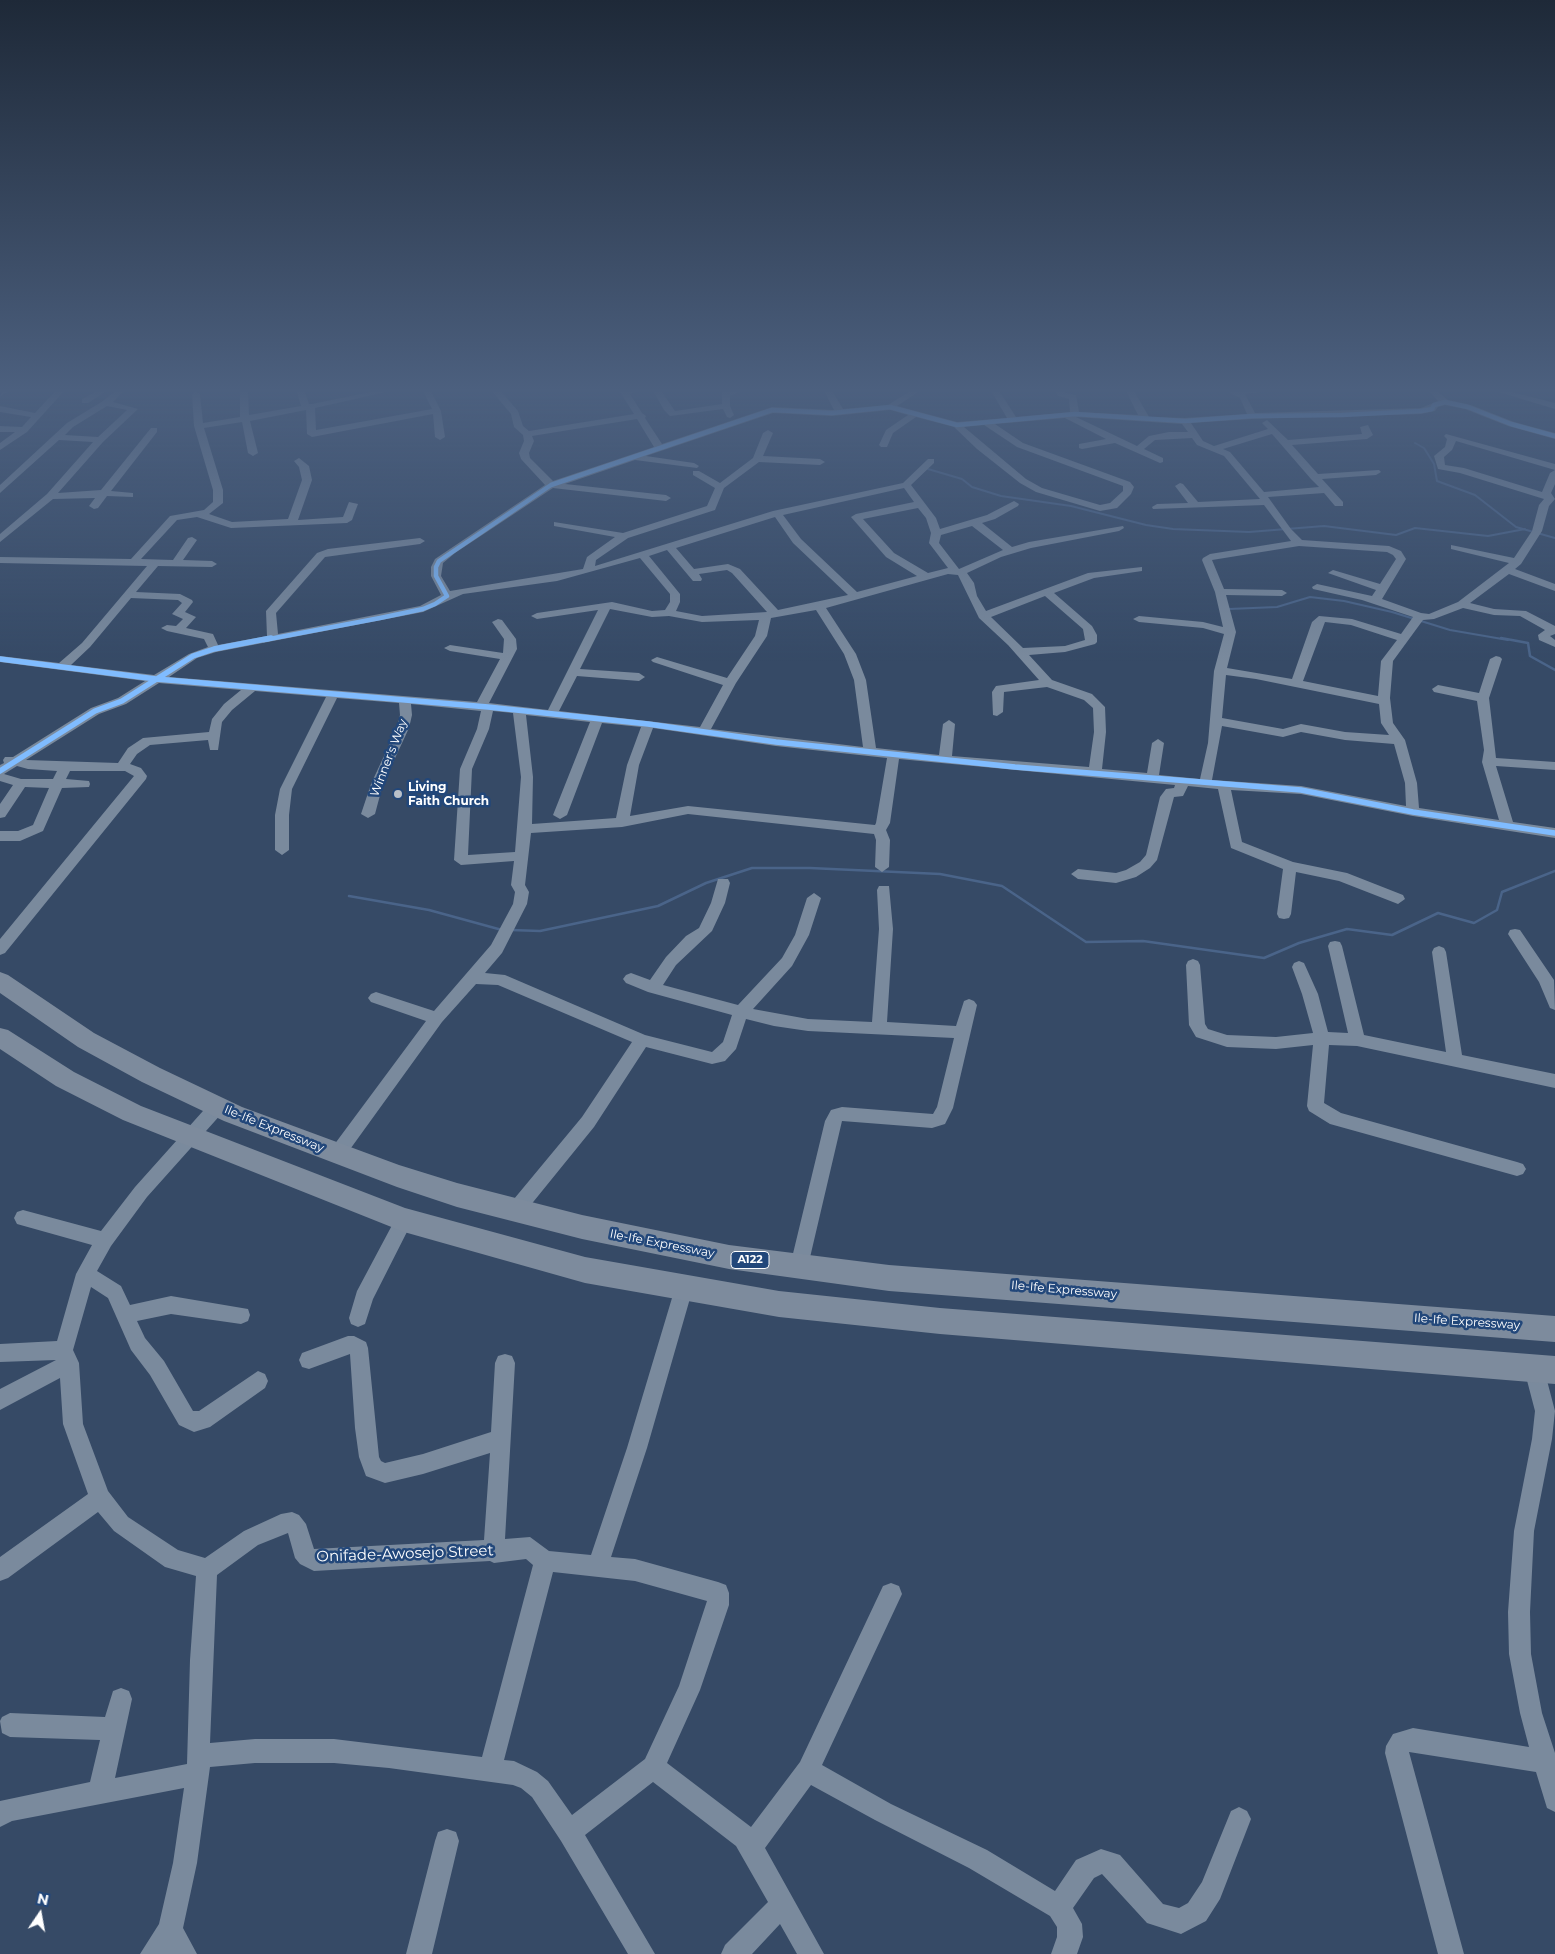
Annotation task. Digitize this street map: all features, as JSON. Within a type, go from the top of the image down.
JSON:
[{"type":"highway","name":"Ile-Ife Expressway","points":[[0,981],[86,1040],[151,1075],[217,1107],[337,1154],[457,1195],[515,1211],[659,1244],[729,1257],[889,1278],[1555,1329]]},
{"type":"highway","points":[[0,1037],[65,1079],[132,1112],[189,1136],[404,1220],[585,1270],[780,1304],[949,1322],[1544,1369]]},
{"type":"street","points":[[0,490],[10,480]]},
{"type":"street","points":[[0,539],[50,496],[64,480]]},
{"type":"street","points":[[94,506],[113,480]]},
{"type":"street","points":[[133,564],[140,553],[174,518],[198,514],[211,510],[216,506],[219,499],[214,480]]},
{"type":"street","points":[[292,523],[307,480]]},
{"type":"street","points":[[546,480],[551,485],[666,498]]},
{"type":"street","points":[[447,596],[436,576],[436,567],[440,561],[451,551],[551,485],[565,480]]},
{"type":"street","points":[[711,480],[720,487]]},
{"type":"street","points":[[588,571],[591,558],[624,536],[708,510],[713,506],[720,487],[729,480]]},
{"type":"street","points":[[0,771],[14,760],[44,745],[95,711],[122,702],[193,656],[214,649],[273,636],[423,609],[461,591],[557,578],[588,571],[777,513],[842,497],[906,485],[911,480]]},
{"type":"street","points":[[1022,480],[1039,490],[1100,508],[1113,506],[1128,492],[1129,487],[1127,484],[1117,480]]},
{"type":"street","points":[[1248,480],[1285,529],[1299,543]]},
{"type":"street","points":[[1316,480],[1339,504]]},
{"type":"street","points":[[1494,480],[1550,498]]},
{"type":"street","points":[[1550,498],[1546,494],[1552,480]]},
{"type":"street","points":[[906,485],[932,518],[936,533],[934,543],[969,583],[972,596],[983,616],[1048,683]]},
{"type":"street","points":[[1180,486],[1195,506]]},
{"type":"street","points":[[1157,507],[1195,506],[1324,490]]},
{"type":"street","points":[[50,496],[95,496],[102,493],[130,495]]},
{"type":"street","points":[[1317,587],[1365,597],[1418,619],[1430,617],[1462,604],[1513,566],[1536,532],[1544,504],[1550,498]]},
{"type":"street","points":[[198,514],[231,525],[284,521],[292,523],[347,520],[353,504]]},
{"type":"street","points":[[921,504],[856,517],[890,555],[928,578]]},
{"type":"street","points":[[936,533],[991,516],[1014,504]]},
{"type":"street","points":[[777,513],[797,541],[856,597]]},
{"type":"street","points":[[974,522],[1011,551]]},
{"type":"street","points":[[558,524],[624,536]]},
{"type":"street","points":[[537,616],[590,610],[606,606],[652,614],[669,614],[702,619],[771,615],[819,606],[958,571],[1011,551],[1120,528]]},
{"type":"street","points":[[174,565],[192,540]]},
{"type":"street","points":[[273,636],[270,613],[321,556],[328,552],[420,541]]},
{"type":"street","points":[[1205,784],[1217,721],[1220,671],[1230,632],[1220,592],[1207,560],[1210,557],[1277,551],[1299,543],[1370,546],[1389,549],[1397,553],[1401,559],[1376,599],[1380,603]]},
{"type":"street","points":[[669,546],[695,576],[728,567],[736,571],[771,615]]},
{"type":"street","points":[[1454,547],[1513,566],[1555,588]]},
{"type":"street","points":[[643,555],[675,594],[675,602],[669,614]]},
{"type":"street","points":[[0,560],[174,565],[212,564]]},
{"type":"street","points":[[60,668],[86,645],[126,595],[154,564]]},
{"type":"street","points":[[983,616],[1092,575],[1138,569]]},
{"type":"street","points":[[1333,573],[1384,589]]},
{"type":"street","points":[[1020,652],[1064,649],[1091,642],[1088,628],[1047,592]]},
{"type":"street","points":[[1220,592],[1282,593]]},
{"type":"street","points":[[126,595],[180,597],[188,602],[178,614],[190,617],[173,629],[209,636],[214,649]]},
{"type":"street","points":[[1462,604],[1494,612],[1522,613],[1554,629]]},
{"type":"street","points":[[550,715],[574,672],[606,606]]},
{"type":"street","points":[[819,606],[850,654],[860,680],[870,750]]},
{"type":"street","points":[[704,731],[730,683],[761,636],[771,615]]},
{"type":"street","points":[[1296,684],[1318,622],[1323,618],[1360,624],[1403,638]]},
{"type":"street","points":[[1139,619],[1203,625],[1230,632]]},
{"type":"street","points":[[1413,812],[1411,783],[1399,740],[1387,723],[1384,701],[1388,661],[1418,619]]},
{"type":"street","points":[[498,622],[510,639],[508,657],[485,707],[483,729],[466,769],[461,860],[521,856]]},
{"type":"street","points":[[1554,629],[1544,635],[1545,640],[1555,644]]},
{"type":"street","points":[[450,648],[508,657]]},
{"type":"street","points":[[1496,659],[1483,698],[1490,762],[1488,762],[1507,826]]},
{"type":"street","points":[[656,660],[730,683]]},
{"type":"street","points":[[1,661],[156,680],[485,707],[648,724],[776,742],[945,759],[1095,772],[1224,786],[1301,790],[1413,812],[1555,833]]},
{"type":"street","points":[[1220,671],[1384,701]]},
{"type":"street","points":[[574,672],[639,677]]},
{"type":"street","points":[[997,712],[998,692],[1000,689],[1048,683],[1088,697],[1099,707],[1100,732],[1095,772]]},
{"type":"street","points":[[122,767],[132,751],[146,741],[215,741],[216,722],[228,707],[252,688]]},
{"type":"street","points":[[1438,689],[1483,698]]},
{"type":"street","points":[[282,850],[282,815],[286,789],[333,694]]},
{"type":"street","name":"Winner's Way","points":[[368,814],[377,784],[403,728],[406,714],[405,701]]},
{"type":"street","points":[[337,1154],[437,1018],[498,949],[522,898],[518,885],[525,829],[527,777],[519,711]]},
{"type":"street","points":[[560,815],[597,720]]},
{"type":"street","points":[[1217,721],[1283,733],[1301,728],[1345,736],[1399,740]]},
{"type":"street","points":[[622,822],[633,765],[648,724]]},
{"type":"street","points":[[945,759],[949,724]]},
{"type":"street","points":[[1152,779],[1158,743]]},
{"type":"street","points":[[882,867],[883,840],[879,830],[883,822],[894,753]]},
{"type":"street","points":[[0,759],[28,764],[65,767],[122,767],[136,771],[141,776],[100,829],[0,949]]},
{"type":"street","points":[[1490,762],[1555,766]]},
{"type":"street","points":[[0,836],[20,836],[38,828],[65,767]]},
{"type":"street","points":[[0,777],[21,783],[84,784]]},
{"type":"street","points":[[1078,874],[1116,878],[1131,874],[1145,865],[1152,857],[1167,796],[1171,792],[1178,793],[1183,782]]},
{"type":"street","points":[[0,814],[21,783]]},
{"type":"street","points":[[1224,786],[1236,845],[1290,866],[1342,877],[1398,899]]},
{"type":"street","points":[[525,829],[622,822],[688,810],[879,830]]},
{"type":"street","points":[[1284,914],[1290,866]]},
{"type":"street","points":[[653,988],[671,961],[691,940],[705,931],[718,903],[723,883]]},
{"type":"street","points":[[879,1028],[886,929],[884,890]]},
{"type":"street","points":[[474,978],[500,979],[642,1040],[712,1058],[720,1056],[730,1046],[741,1012],[786,962],[802,935],[814,898]]},
{"type":"street","points":[[1514,934],[1553,989],[1555,1004]]},
{"type":"street","points":[[1335,946],[1357,1040]]},
{"type":"street","points":[[1439,952],[1455,1062]]},
{"type":"street","points":[[1193,966],[1197,1026],[1202,1033],[1227,1041],[1276,1043],[1322,1038],[1357,1040],[1455,1062],[1555,1081]]},
{"type":"street","points":[[1299,967],[1310,994],[1322,1038],[1315,1106],[1326,1114],[1517,1169]]},
{"type":"street","points":[[631,979],[653,988],[774,1020],[808,1025],[963,1032]]},
{"type":"street","points":[[376,998],[437,1018]]},
{"type":"street","points":[[799,1266],[833,1121],[837,1115],[842,1114],[932,1121],[939,1119],[944,1113],[969,1005]]},
{"type":"street","points":[[515,1211],[588,1122],[642,1040]]},
{"type":"street","points":[[153,1954],[170,1930],[186,1863],[199,1765],[200,1660],[207,1569],[173,1559],[121,1524],[100,1498],[73,1424],[66,1356],[85,1274],[105,1240],[141,1192],[189,1136],[217,1107]]},
{"type":"street","points":[[23,1218],[105,1240]]},
{"type":"street","points":[[358,1318],[364,1298],[404,1220]]},
{"type":"street","points":[[85,1274],[115,1292],[138,1344],[157,1368],[186,1418],[194,1422],[203,1420],[258,1381]]},
{"type":"street","points":[[598,1565],[637,1448],[684,1288]]},
{"type":"street","points":[[124,1315],[171,1305],[241,1315]]},
{"type":"street","points":[[309,1360],[348,1345],[354,1345],[359,1348],[365,1428],[369,1457],[373,1469],[385,1473],[423,1464],[501,1439]]},
{"type":"street","points":[[0,1353],[66,1356]]},
{"type":"street","points":[[0,1400],[66,1356]]},
{"type":"street","points":[[494,1552],[505,1363]]},
{"type":"street","points":[[1544,1369],[1545,1411],[1542,1439],[1524,1531],[1519,1612],[1520,1654],[1531,1713],[1549,1763],[1555,1800]]},
{"type":"street","points":[[0,1570],[100,1498]]},
{"type":"street","name":"Onifade-Awosejo Street","points":[[207,1569],[251,1538],[281,1524],[292,1522],[299,1531],[302,1551],[307,1557],[314,1560],[494,1552],[530,1548],[544,1561]]},
{"type":"street","points":[[490,1770],[544,1561],[598,1565],[657,1575],[718,1593],[718,1605],[689,1690],[653,1767],[570,1832]]},
{"type":"street","points":[[751,1847],[808,1770],[891,1594]]},
{"type":"street","points":[[100,1791],[120,1699]]},
{"type":"street","points":[[10,1725],[114,1730]]},
{"type":"street","points":[[1451,1954],[1397,1753],[1398,1746],[1401,1742],[1413,1740],[1549,1763]]},
{"type":"street","points":[[0,1815],[6,1810],[100,1791],[255,1752],[334,1751],[389,1756],[514,1774],[529,1780],[540,1789],[570,1832],[642,1954]]},
{"type":"street","points":[[653,1767],[745,1836],[811,1954]]},
{"type":"street","points":[[808,1770],[883,1812],[978,1859],[1059,1907],[1069,1924],[1070,1937],[1064,1954]]},
{"type":"street","points":[[1059,1907],[1085,1869],[1101,1861],[1111,1864],[1156,1914],[1181,1921],[1197,1912],[1211,1890],[1239,1818]]},
{"type":"street","points":[[419,1954],[447,1841]]},
{"type":"street","points":[[734,1954],[783,1904]]},
{"type":"street","points":[[170,1930],[184,1954]]},
{"type":"waterway","points":[[963,480],[972,487],[1001,496],[1071,506],[1146,525],[1173,529],[1249,532],[1324,526],[1396,535],[1415,528],[1488,536],[1524,529]]},
{"type":"waterway","points":[[1437,480],[1475,495],[1516,527],[1524,529]]},
{"type":"waterway","points":[[1524,529],[1555,538]]},
{"type":"waterway","points":[[1229,609],[1277,607],[1310,597],[1344,601],[1392,612],[1450,630],[1508,640]]},
{"type":"waterway","points":[[1501,638],[1528,643],[1530,656],[1555,670]]},
{"type":"waterway","points":[[511,930],[540,931],[658,906],[706,883],[752,868],[810,868],[940,874],[1002,886],[1086,942],[1143,941],[1264,958],[1299,943],[1347,929],[1392,935],[1438,913],[1474,923],[1497,910],[1502,892],[1555,871]]},
{"type":"waterway","points":[[349,896],[429,910],[502,930]]},
{"type":"cycle path","points":[[0,771],[95,711],[122,701],[193,656],[214,649],[380,618],[423,609],[435,604],[447,596],[436,576],[436,567],[439,561],[451,551],[551,485],[565,480]]},
{"type":"cycle path","points":[[0,659],[156,679],[488,707],[648,724],[776,742],[1015,767],[1095,772],[1205,784],[1301,790],[1413,812],[1555,833]]},
{"type":"place","name":"Living Faith Church","points":[[398,794]]}]
